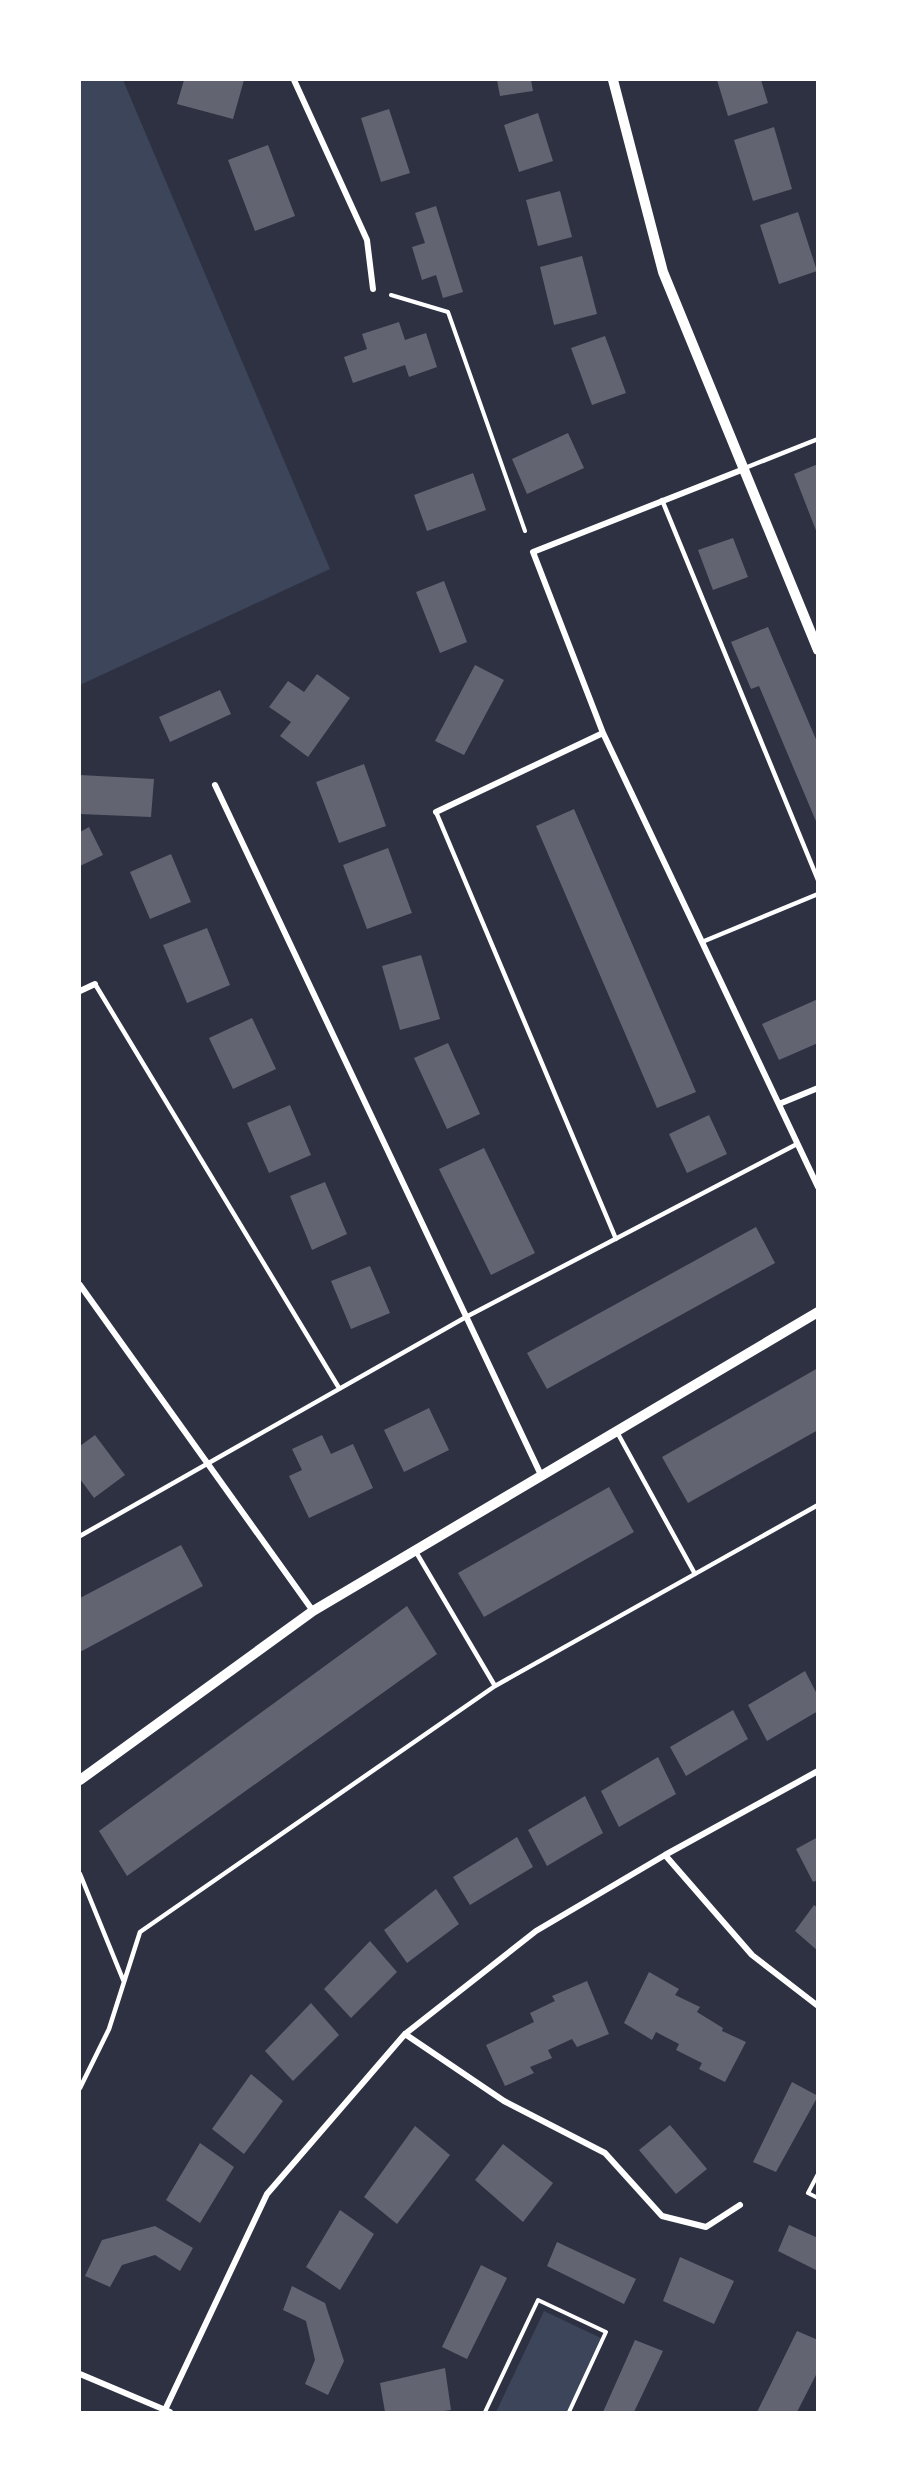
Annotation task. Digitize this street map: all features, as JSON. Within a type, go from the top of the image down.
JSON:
[{"type":"street","points":[[294,80],[367,240],[373,290]]},
{"type":"street","points":[[613,80],[663,272],[818,650]]},
{"type":"street","points":[[744,469],[533,552],[603,733],[818,1187]]},
{"type":"street","points":[[435,812],[603,733]]},
{"type":"street","points":[[214,785],[541,1475]]},
{"type":"street","points":[[80,991],[95,984]]},
{"type":"street","points":[[779,1104],[818,1089]]},
{"type":"street","points":[[80,1285],[313,1611]]},
{"type":"street","points":[[80,1780],[313,1611],[818,1312]]},
{"type":"street","points":[[80,2374],[166,2412],[267,2194],[405,2034],[536,1931],[665,1855],[818,1771]]},
{"type":"street","points":[[665,1855],[752,1955],[818,2006]]},
{"type":"street","points":[[405,2034],[504,2101],[605,2153],[662,2216],[706,2227],[740,2205]]},
{"type":"lane","points":[[744,469],[818,439]]},
{"type":"lane","points":[[662,500],[818,880]]},
{"type":"lane","points":[[435,812],[616,1239]]},
{"type":"lane","points":[[702,942],[818,894]]},
{"type":"lane","points":[[95,984],[339,1388]]},
{"type":"lane","points":[[80,1536],[466,1317],[797,1144]]},
{"type":"lane","points":[[617,1432],[695,1574]]},
{"type":"lane","points":[[80,2088],[109,2029],[140,1932],[495,1686],[818,1505]]},
{"type":"lane","points":[[415,1550],[495,1686]]},
{"type":"lane","points":[[80,1874],[124,1982]]},
{"type":"path","points":[[373,290],[448,312],[533,552]]},
{"type":"path","points":[[818,2174],[808,2193],[818,2198]]},
{"type":"path","points":[[485,2412],[538,2300],[606,2332],[569,2412]]},
{"type":"shaded area","points":[[80,80],[123,80],[330,569],[80,685]]},
{"type":"shaded area","points":[[544,2311],[603,2339],[569,2412],[496,2412]]},
{"type":"building","points":[[184,80],[244,80],[233,119],[177,104]]},
{"type":"building","points":[[497,80],[531,80],[533,91],[500,96]]},
{"type":"building","points":[[717,80],[761,80],[768,103],[728,116]]},
{"type":"building","points":[[389,109],[410,173],[381,182],[361,118]]},
{"type":"building","points":[[538,113],[553,161],[519,172],[504,125]]},
{"type":"building","points":[[774,127],[792,189],[753,201],[734,140]]},
{"type":"building","points":[[268,145],[295,216],[255,231],[228,160]]},
{"type":"building","points":[[560,191],[572,237],[538,246],[526,200]]},
{"type":"building","points":[[436,206],[463,292],[443,298],[436,275],[422,280],[412,247],[425,243],[415,213]]},
{"type":"building","points":[[798,212],[817,271],[779,284],[760,225]]},
{"type":"building","points":[[582,256],[597,314],[554,325],[540,267]]},
{"type":"building","points":[[399,322],[405,340],[426,333],[437,367],[409,377],[405,365],[353,383],[344,357],[367,349],[362,334]]},
{"type":"building","points":[[605,336],[626,393],[592,405],[571,348]]},
{"type":"building","points":[[568,433],[584,468],[527,494],[512,459]]},
{"type":"building","points":[[818,464],[818,533],[817,533],[794,474]]},
{"type":"building","points":[[473,473],[486,510],[427,531],[414,495]]},
{"type":"building","points":[[733,538],[748,577],[713,590],[698,550]]},
{"type":"building","points":[[444,581],[467,642],[440,653],[416,592]]},
{"type":"building","points":[[768,627],[818,744],[818,826],[759,686],[751,689],[731,642]]},
{"type":"building","points":[[475,665],[504,680],[464,755],[435,741]]},
{"type":"building","points":[[317,674],[350,698],[308,757],[280,736],[291,722],[269,707],[288,681],[304,692]]},
{"type":"building","points":[[220,690],[231,714],[170,742],[159,717]]},
{"type":"building","points":[[364,764],[386,826],[339,843],[316,782]]},
{"type":"building","points":[[80,775],[154,779],[151,817],[80,814]]},
{"type":"building","points":[[574,809],[696,1092],[657,1108],[536,826]]},
{"type":"building","points":[[89,827],[103,855],[80,866],[80,832]]},
{"type":"building","points":[[388,848],[412,913],[367,929],[343,865]]},
{"type":"building","points":[[171,854],[191,902],[150,919],[130,872]]},
{"type":"building","points":[[207,928],[230,985],[187,1003],[163,945]]},
{"type":"building","points":[[421,955],[440,1019],[400,1030],[382,966]]},
{"type":"building","points":[[818,999],[818,1043],[779,1060],[762,1024]]},
{"type":"building","points":[[252,1018],[276,1069],[233,1089],[209,1038]]},
{"type":"building","points":[[448,1043],[480,1114],[447,1129],[414,1058]]},
{"type":"building","points":[[290,1105],[311,1155],[269,1173],[247,1123]]},
{"type":"building","points":[[709,1115],[727,1154],[687,1173],[669,1134]]},
{"type":"building","points":[[484,1148],[535,1253],[491,1275],[439,1169]]},
{"type":"building","points":[[325,1182],[347,1234],[312,1250],[290,1196]]},
{"type":"building","points":[[756,1227],[775,1263],[547,1389],[527,1353]]},
{"type":"building","points":[[370,1266],[390,1313],[351,1329],[331,1281]]},
{"type":"building","points":[[818,1368],[818,1430],[688,1503],[662,1457]]},
{"type":"building","points":[[429,1408],[449,1450],[404,1472],[384,1430]]},
{"type":"building","points":[[95,1435],[125,1475],[94,1498],[80,1479],[80,1446]]},
{"type":"building","points":[[322,1435],[331,1454],[353,1444],[373,1488],[309,1518],[289,1476],[302,1470],[292,1449]]},
{"type":"building","points":[[609,1487],[634,1532],[484,1617],[458,1573]]},
{"type":"building","points":[[181,1545],[203,1586],[80,1652],[80,1598]]},
{"type":"building","points":[[407,1606],[437,1654],[127,1876],[99,1831]]},
{"type":"building","points":[[805,1671],[818,1696],[818,1711],[767,1741],[748,1705]]},
{"type":"building","points":[[733,1710],[748,1739],[686,1776],[670,1747]]},
{"type":"building","points":[[658,1757],[676,1794],[619,1827],[601,1791]]},
{"type":"building","points":[[585,1796],[603,1833],[547,1866],[528,1830]]},
{"type":"building","points":[[517,1837],[533,1867],[470,1905],[453,1877]]},
{"type":"building","points":[[818,1837],[818,1880],[813,1882],[796,1849]]},
{"type":"building","points":[[436,1889],[459,1924],[407,1963],[384,1930]]},
{"type":"building","points":[[814,1905],[818,1908],[818,1951],[795,1931]]},
{"type":"building","points":[[370,1941],[397,1972],[351,2018],[324,1989]]},
{"type":"building","points":[[649,1972],[679,1989],[675,1995],[700,2007],[697,2012],[723,2028],[722,2031],[746,2042],[725,2082],[699,2069],[702,2063],[676,2050],[679,2044],[656,2032],[652,2040],[624,2023]]},
{"type":"building","points":[[587,1981],[609,2034],[577,2047],[572,2039],[548,2050],[552,2058],[530,2067],[534,2073],[505,2086],[486,2045],[534,2022],[530,2013],[555,2001],[552,1996]]},
{"type":"building","points":[[311,2003],[339,2035],[293,2081],[265,2051]]},
{"type":"building","points":[[251,2074],[283,2101],[244,2154],[212,2129]]},
{"type":"building","points":[[792,2082],[818,2096],[776,2172],[753,2162]]},
{"type":"building","points":[[670,2125],[707,2169],[676,2194],[639,2150]]},
{"type":"building","points":[[415,2126],[450,2155],[397,2224],[364,2197]]},
{"type":"building","points":[[200,2143],[234,2167],[200,2223],[166,2200]]},
{"type":"building","points":[[503,2144],[553,2183],[523,2222],[475,2180]]},
{"type":"building","points":[[340,2210],[374,2234],[340,2290],[306,2267]]},
{"type":"building","points":[[789,2225],[818,2238],[818,2271],[778,2251]]},
{"type":"building","points":[[155,2226],[193,2248],[180,2271],[155,2255],[122,2265],[110,2287],[85,2276],[102,2240]]},
{"type":"building","points":[[557,2242],[636,2279],[624,2304],[547,2266]]},
{"type":"building","points":[[680,2257],[734,2281],[714,2324],[663,2301]]},
{"type":"building","points":[[481,2265],[507,2278],[467,2359],[442,2347]]},
{"type":"building","points":[[292,2286],[325,2303],[344,2361],[328,2395],[305,2384],[315,2360],[306,2321],[283,2310]]},
{"type":"building","points":[[797,2331],[818,2340],[818,2371],[797,2412],[757,2412]]},
{"type":"building","points":[[635,2340],[663,2351],[634,2412],[603,2412]]},
{"type":"building","points":[[445,2368],[451,2410],[385,2412],[380,2383]]}]
